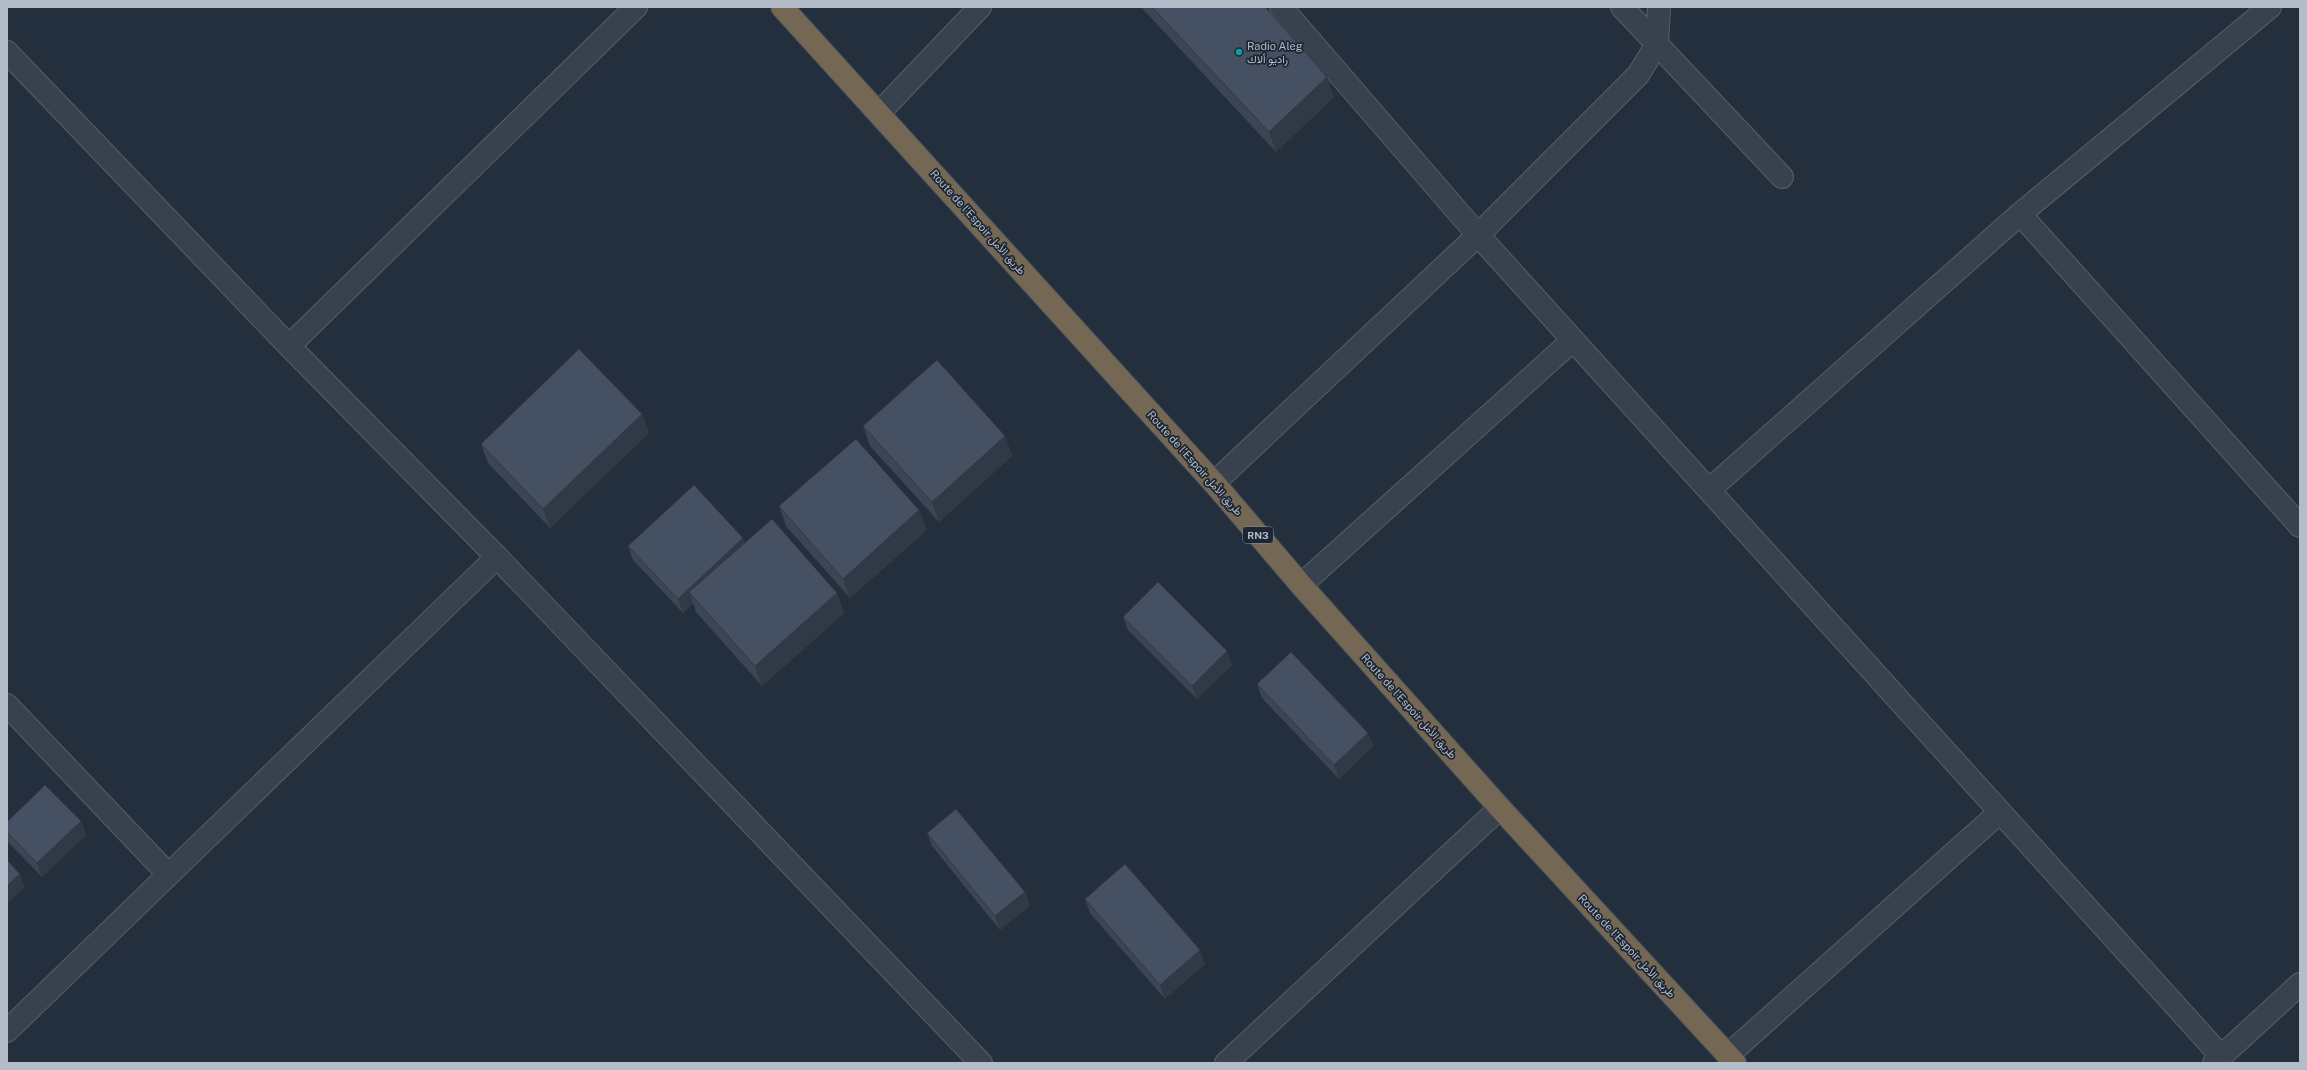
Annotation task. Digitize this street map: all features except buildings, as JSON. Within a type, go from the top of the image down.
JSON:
[{"type":"highway","name":"Route de l’Espoir طريق الأمل","points":[[782,7],[1214,483],[1301,585],[1500,808],[1731,1059]]},
{"type":"street","points":[[290,346],[636,7]]},
{"type":"street","points":[[879,113],[980,7]]},
{"type":"street","points":[[1281,7],[1478,235],[2000,812],[2218,1059],[2300,984]]},
{"type":"street","points":[[1622,7],[1782,178]]},
{"type":"street","points":[[1709,490],[2020,214],[2270,7]]},
{"type":"street","points":[[1214,483],[1478,235],[1638,75],[1657,44],[1664,11]]},
{"type":"street","points":[[11,65],[497,557],[981,1063]]},
{"type":"street","points":[[2020,214],[2300,526]]},
{"type":"street","points":[[1301,585],[1573,340]]},
{"type":"street","points":[[7,1031],[497,557]]},
{"type":"street","points":[[7,705],[168,874]]},
{"type":"street","points":[[1226,1063],[1500,808]]},
{"type":"street","points":[[1731,1059],[2000,812]]},
{"type":"place","name":"Radio Aleg راديو ألاك","points":[[1239,52]]}]
